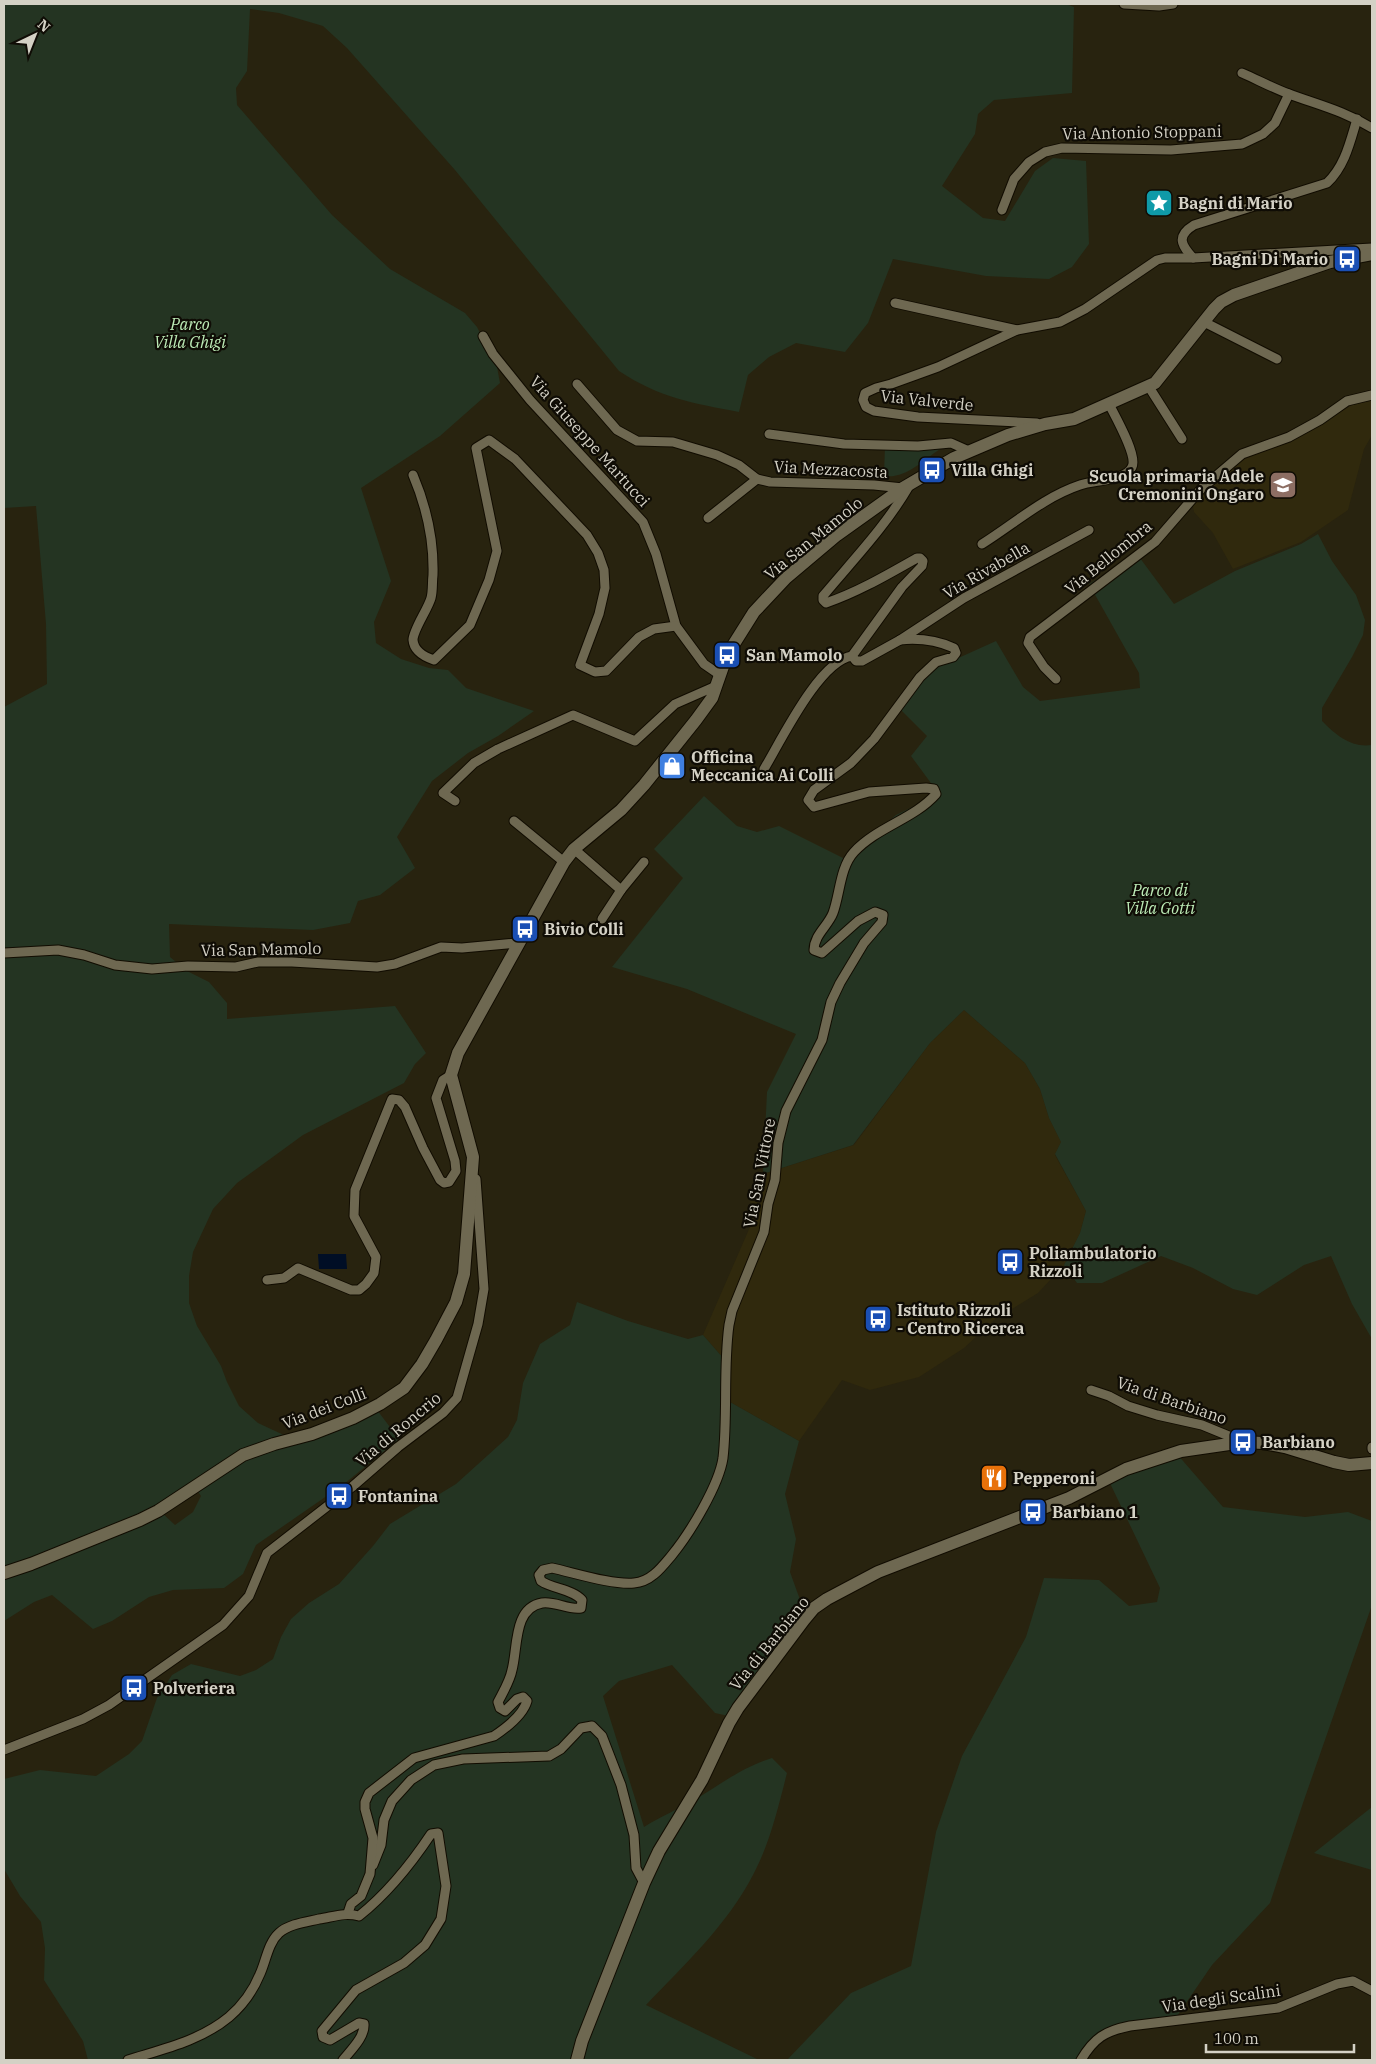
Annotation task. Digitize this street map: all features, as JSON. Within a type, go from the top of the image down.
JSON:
[{"type":"main road","name":"Via San Mamolo","points":[[451,1075],[464,1040],[564,862],[574,849],[621,810],[644,785],[696,720],[712,698],[727,655],[754,612],[786,578],[837,536],[907,486],[969,450],[1008,434],[1045,424],[1074,419],[1148,387],[1161,377],[1221,302],[1234,295],[1330,262],[1372,254]]},
{"type":"main road","points":[[451,1075],[473,1157]]},
{"type":"main road","name":"Via dei Colli","points":[[4,1573],[140,1520],[158,1511],[243,1455],[312,1434],[353,1418],[380,1404],[404,1388],[425,1358],[456,1302],[466,1261],[473,1157]]},
{"type":"main road","name":"Via di Barbiano","points":[[577,2060],[582,2041],[644,1883],[659,1851],[702,1780],[728,1723],[814,1608],[878,1572],[1069,1498],[1126,1469],[1181,1451],[1243,1442],[1285,1447],[1349,1465],[1372,1463]]},
{"type":"street","points":[[1124,4],[1159,6],[1173,4]]},
{"type":"street","points":[[1242,73],[1288,94],[1323,104],[1372,128]]},
{"type":"street","name":"Via Antonio Stoppani","points":[[1002,210],[1014,180],[1029,162],[1045,152],[1062,148],[1171,150],[1242,144],[1263,134],[1276,123],[1288,94]]},
{"type":"street","points":[[1193,258],[1182,242],[1182,235],[1185,230],[1194,225],[1327,183],[1339,169],[1350,143],[1357,119]]},
{"type":"street","name":"Via Valverde","points":[[1045,424],[918,417],[874,410],[866,407],[863,400],[865,393],[876,388],[938,367],[1017,330],[1060,322],[1086,309],[1157,260],[1165,258],[1372,248]]},
{"type":"street","name":"Via Valverde","points":[[895,303],[1017,330]]},
{"type":"street","points":[[1204,322],[1277,359]]},
{"type":"street","name":"Via Giuseppe Martucci","points":[[483,336],[494,354],[530,400],[643,522],[656,554],[676,626],[718,680]]},
{"type":"street","name":"Via Mezzacosta","points":[[577,384],[617,430],[636,440],[673,442],[717,455],[739,465],[757,479],[770,482],[907,486]]},
{"type":"street","points":[[1148,387],[1182,439]]},
{"type":"street","name":"Via Bellombra","points":[[1056,679],[1032,651],[1028,643],[1030,637],[1155,542],[1201,489],[1242,454],[1289,437],[1320,420],[1347,401],[1372,395]]},
{"type":"street","name":"Via Rivabella","points":[[982,544],[1057,494],[1082,484],[1125,475],[1133,467],[1133,456],[1109,404]]},
{"type":"street","points":[[769,434],[844,444],[918,446],[951,443],[969,450]]},
{"type":"street","points":[[413,475],[423,499],[431,530],[432,597],[413,639],[416,649],[425,657],[434,660],[470,625],[489,580],[497,551],[476,448],[489,440],[515,459],[587,535],[598,553],[604,570],[605,588],[599,614],[580,665],[595,672],[606,671],[639,637],[654,630],[676,626]]},
{"type":"street","name":"Via Mezzacosta","points":[[708,518],[757,479]]},
{"type":"street","points":[[764,769],[814,686],[844,658],[852,656],[897,594],[922,566],[923,561],[917,558],[843,597],[826,603],[823,600],[823,596],[899,504],[907,486]]},
{"type":"street","name":"Via Rivabella","points":[[900,640],[964,598],[1089,530]]},
{"type":"street","name":"Via San Vittore","points":[[370,1874],[374,1838],[365,1809],[365,1802],[369,1793],[414,1758],[494,1736],[525,1709],[527,1701],[523,1697],[517,1699],[505,1711],[500,1708],[498,1702],[512,1671],[520,1624],[526,1613],[541,1603],[550,1603],[575,1609],[581,1608],[582,1600],[577,1595],[548,1586],[540,1581],[539,1575],[543,1570],[552,1568],[621,1583],[634,1583],[646,1580],[667,1561],[683,1542],[718,1476],[722,1460],[724,1436],[729,1325],[732,1311],[764,1232],[768,1204],[775,1180],[778,1143],[786,1111],[822,1040],[831,1002],[840,982],[864,943],[882,922],[882,915],[875,912],[858,921],[822,953],[814,950],[814,943],[832,915],[845,870],[854,852],[883,829],[929,802],[936,794],[934,789],[926,788],[869,792],[814,807],[808,800],[814,790],[851,763],[874,739],[920,677],[936,662],[953,657],[956,653],[954,648],[941,642],[917,638],[900,640],[862,661],[856,661],[852,656]]},
{"type":"street","points":[[455,801],[444,793],[474,763],[573,715],[635,741],[675,704],[718,680]]},
{"type":"street","points":[[514,821],[564,862]]},
{"type":"street","points":[[574,849],[621,890]]},
{"type":"street","points":[[602,919],[621,890],[644,862]]},
{"type":"street","name":"Via San Mamolo","points":[[4,953],[58,950],[84,955],[115,965],[152,969],[188,966],[236,966],[258,962],[377,967],[395,964],[441,947],[462,948],[517,943]]},
{"type":"street","name":"Via San Mamolo","points":[[267,1280],[284,1278],[298,1268],[352,1290],[359,1290],[366,1284],[374,1273],[376,1258],[354,1216],[355,1190],[372,1148],[392,1099],[400,1100],[440,1180],[444,1183],[449,1182],[456,1171],[456,1166],[436,1098],[443,1080],[451,1075]]},
{"type":"street","name":"Via di Roncrio","points":[[4,1750],[83,1719],[108,1705],[223,1625],[249,1596],[267,1553],[443,1413],[457,1398],[478,1324],[484,1289],[473,1157]]},
{"type":"street","name":"Via di Barbiano","points":[[1091,1390],[1109,1396],[1128,1406],[1202,1426],[1243,1442]]},
{"type":"street","name":"Via San Vittore","points":[[348,1913],[351,1904],[361,1896],[370,1874],[381,1845],[384,1820],[392,1801],[411,1780],[434,1766],[463,1759],[549,1756],[561,1749],[581,1728],[592,1726],[602,1736],[621,1785],[634,1835],[636,1868],[644,1883]]},
{"type":"street","points":[[128,2060],[173,2047],[201,2034],[228,2017],[248,1998],[273,1941],[280,1932],[298,1924],[348,1913],[360,1916],[377,1902],[414,1859],[431,1834],[438,1833],[446,1886],[441,1918],[425,1944],[404,1963],[356,1990],[322,2031],[323,2037],[330,2040],[359,2023],[364,2024],[360,2038],[343,2060]]},
{"type":"street","name":"Via degli Scalini","points":[[1081,2060],[1097,2038],[1112,2030],[1130,2026],[1278,2008],[1336,1984],[1353,1980],[1372,1990]]},
{"type":"shaded area","name":"Scuola primaria Adele Cremonini Ongaro","points":[[1371,401],[1372,435],[1364,449],[1348,510],[1301,542],[1233,569],[1213,533],[1194,512],[1193,506],[1196,500],[1243,459],[1312,429],[1352,405]]},
{"type":"shaded area","points":[[964,1010],[1025,1063],[1040,1089],[1049,1118],[1061,1142],[1055,1155],[1086,1211],[1080,1233],[1064,1265],[1038,1293],[994,1320],[964,1348],[919,1377],[870,1390],[842,1380],[799,1441],[723,1398],[724,1359],[703,1335],[753,1220],[749,1193],[763,1174],[854,1145],[930,1043]]},
{"type":"green space","name":"Parco Villa Ghigi","points":[[4,4],[1066,4],[1074,7],[1072,93],[994,100],[978,114],[975,134],[942,186],[983,218],[1005,221],[1035,171],[1053,158],[1086,161],[1089,244],[1072,267],[1049,279],[986,276],[893,259],[868,323],[845,352],[796,343],[769,357],[748,375],[739,412],[677,398],[648,388],[619,371],[455,170],[347,48],[323,26],[279,13],[250,9],[247,71],[236,88],[237,105],[332,215],[390,269],[465,313],[477,327],[497,367],[500,383],[440,436],[361,488],[391,581],[374,622],[376,643],[401,659],[429,668],[448,670],[466,688],[534,711],[498,736],[468,753],[432,781],[397,837],[415,868],[380,895],[358,901],[350,923],[313,930],[169,924],[170,957],[187,971],[209,982],[227,1003],[227,1019],[395,1006],[426,1053],[415,1064],[404,1083],[303,1135],[237,1183],[213,1209],[193,1252],[189,1276],[189,1303],[197,1326],[221,1366],[239,1406],[258,1423],[288,1437],[374,1406],[399,1439],[344,1484],[256,1545],[243,1574],[224,1588],[173,1590],[149,1597],[112,1621],[93,1629],[52,1595],[34,1602],[4,1621],[4,707],[47,684],[46,624],[36,506],[4,508]],"holes":[[[197,1490],[201,1496],[193,1512],[175,1525],[161,1512]]]},
{"type":"green space","points":[[941,444],[940,449],[907,472],[900,475],[884,476],[885,445]]},
{"type":"green space","name":"Parco di Villa Gotti","points":[[1318,534],[1332,561],[1356,595],[1365,620],[1363,635],[1322,708],[1322,721],[1344,739],[1357,744],[1372,745],[1372,1339],[1352,1304],[1331,1256],[1304,1265],[1257,1295],[1233,1289],[1193,1268],[1161,1256],[1102,1283],[1077,1283],[1064,1265],[1080,1233],[1086,1211],[1055,1154],[1061,1142],[1049,1118],[1040,1089],[1025,1063],[964,1010],[930,1043],[853,1145],[763,1174],[767,1092],[796,1034],[687,989],[612,967],[683,878],[654,849],[704,796],[737,826],[757,832],[779,826],[845,859],[896,815],[939,794],[911,756],[927,736],[900,709],[919,683],[934,669],[996,641],[1023,687],[1040,701],[1140,688],[1139,673],[1089,584],[1137,554],[1174,604],[1235,571],[1301,544]]},
{"type":"green space","points":[[577,1302],[628,1321],[688,1339],[703,1335],[724,1359],[723,1398],[799,1441],[785,1494],[796,1539],[790,1572],[807,1619],[733,1717],[715,1713],[672,1665],[619,1681],[603,1696],[644,1827],[761,1762],[772,1758],[787,1773],[764,1850],[743,1893],[718,1927],[646,2005],[759,2060],[88,2060],[83,2041],[44,1980],[45,1948],[41,1922],[20,1896],[4,1869],[4,1779],[40,1770],[96,1776],[129,1754],[142,1741],[157,1698],[172,1675],[191,1664],[240,1676],[256,1670],[273,1659],[281,1637],[291,1619],[309,1603],[339,1584],[390,1524],[456,1484],[508,1437],[517,1420],[523,1383],[540,1344],[570,1325]]},
{"type":"green space","points":[[1177,1454],[1223,1507],[1305,1517],[1348,1512],[1372,1521],[1372,1605],[1270,1903],[1212,1965],[1173,2022],[1110,2029],[1081,2060],[787,2060],[851,1993],[911,1966],[936,1832],[962,1756],[1026,1637],[1044,1578],[1099,1580],[1129,1606],[1157,1602],[1160,1588],[1108,1479]]},
{"type":"green space","points":[[1372,1807],[1372,1870],[1314,1853]]},
{"type":"water","points":[[318,1254],[346,1254],[347,1269],[319,1269]]},
{"type":"place","name":"Bagni di Mario","points":[[1159,203]]},
{"type":"place","name":"Bagni Di Mario","points":[[1347,259]]},
{"type":"place","name":"Villa Ghigi","points":[[932,470]]},
{"type":"place","name":"Scuola primaria Adele Cremonini Ongaro","points":[[1283,485]]},
{"type":"place","name":"San Mamolo","points":[[727,655]]},
{"type":"place","name":"Officina Meccanica Ai Colli","points":[[672,766]]},
{"type":"place","name":"Bivio Colli","points":[[525,929]]},
{"type":"place","name":"Poliambulatorio Rizzoli","points":[[1010,1262]]},
{"type":"place","name":"Istituto Rizzoli - Centro Ricerca","points":[[878,1319]]},
{"type":"place","name":"Barbiano","points":[[1243,1442]]},
{"type":"place","name":"Pepperoni","points":[[994,1478]]},
{"type":"place","name":"Fontanina","points":[[339,1496]]},
{"type":"place","name":"Barbiano 1","points":[[1033,1512]]},
{"type":"place","name":"Polveriera","points":[[134,1688]]}]
